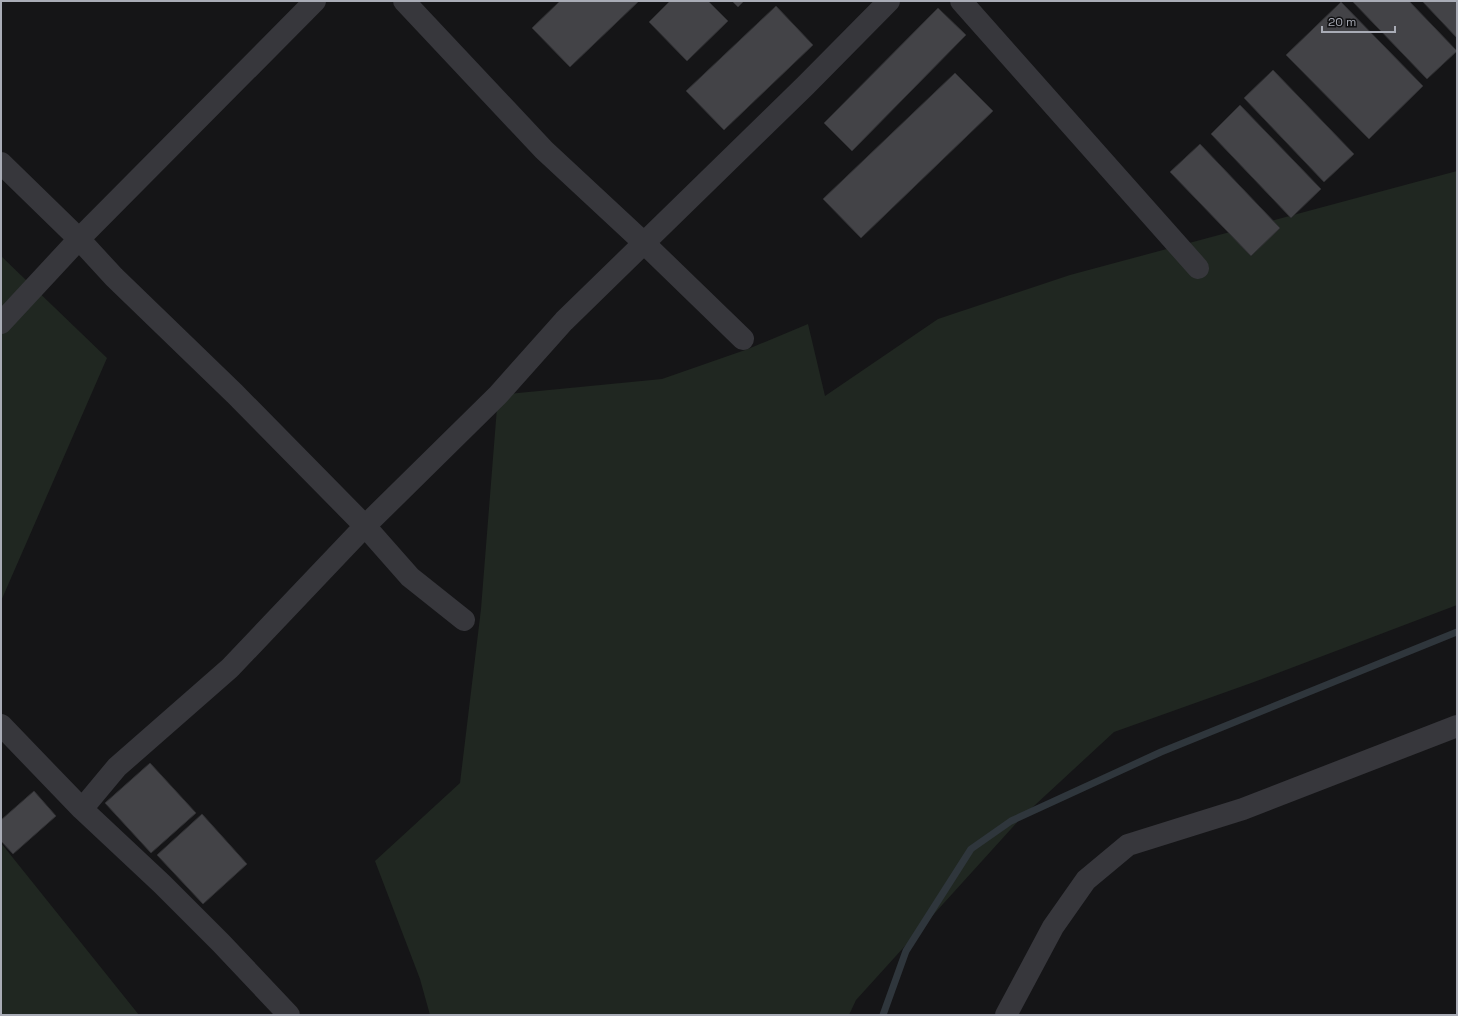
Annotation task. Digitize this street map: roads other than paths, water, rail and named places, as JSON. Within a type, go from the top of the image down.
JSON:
[{"type":"street","points":[[1,322],[79,239],[315,1]]},
{"type":"street","points":[[404,1],[544,150],[644,243],[743,339]]},
{"type":"street","points":[[82,809],[117,767],[230,668],[365,526],[498,395],[564,321],[806,85],[889,1]]},
{"type":"street","points":[[962,1],[1198,268]]},
{"type":"street","points":[[1,163],[235,394],[365,526],[410,577],[464,620]]},
{"type":"street","points":[[1,725],[82,809],[162,884],[221,943],[289,1015]]},
{"type":"street","points":[[1006,1015],[1053,927],[1086,880],[1128,845],[1243,809],[1457,726]]},
{"type":"waterway","points":[[883,1015],[906,951],[971,849],[1011,821],[1161,752],[1457,632]]}]
